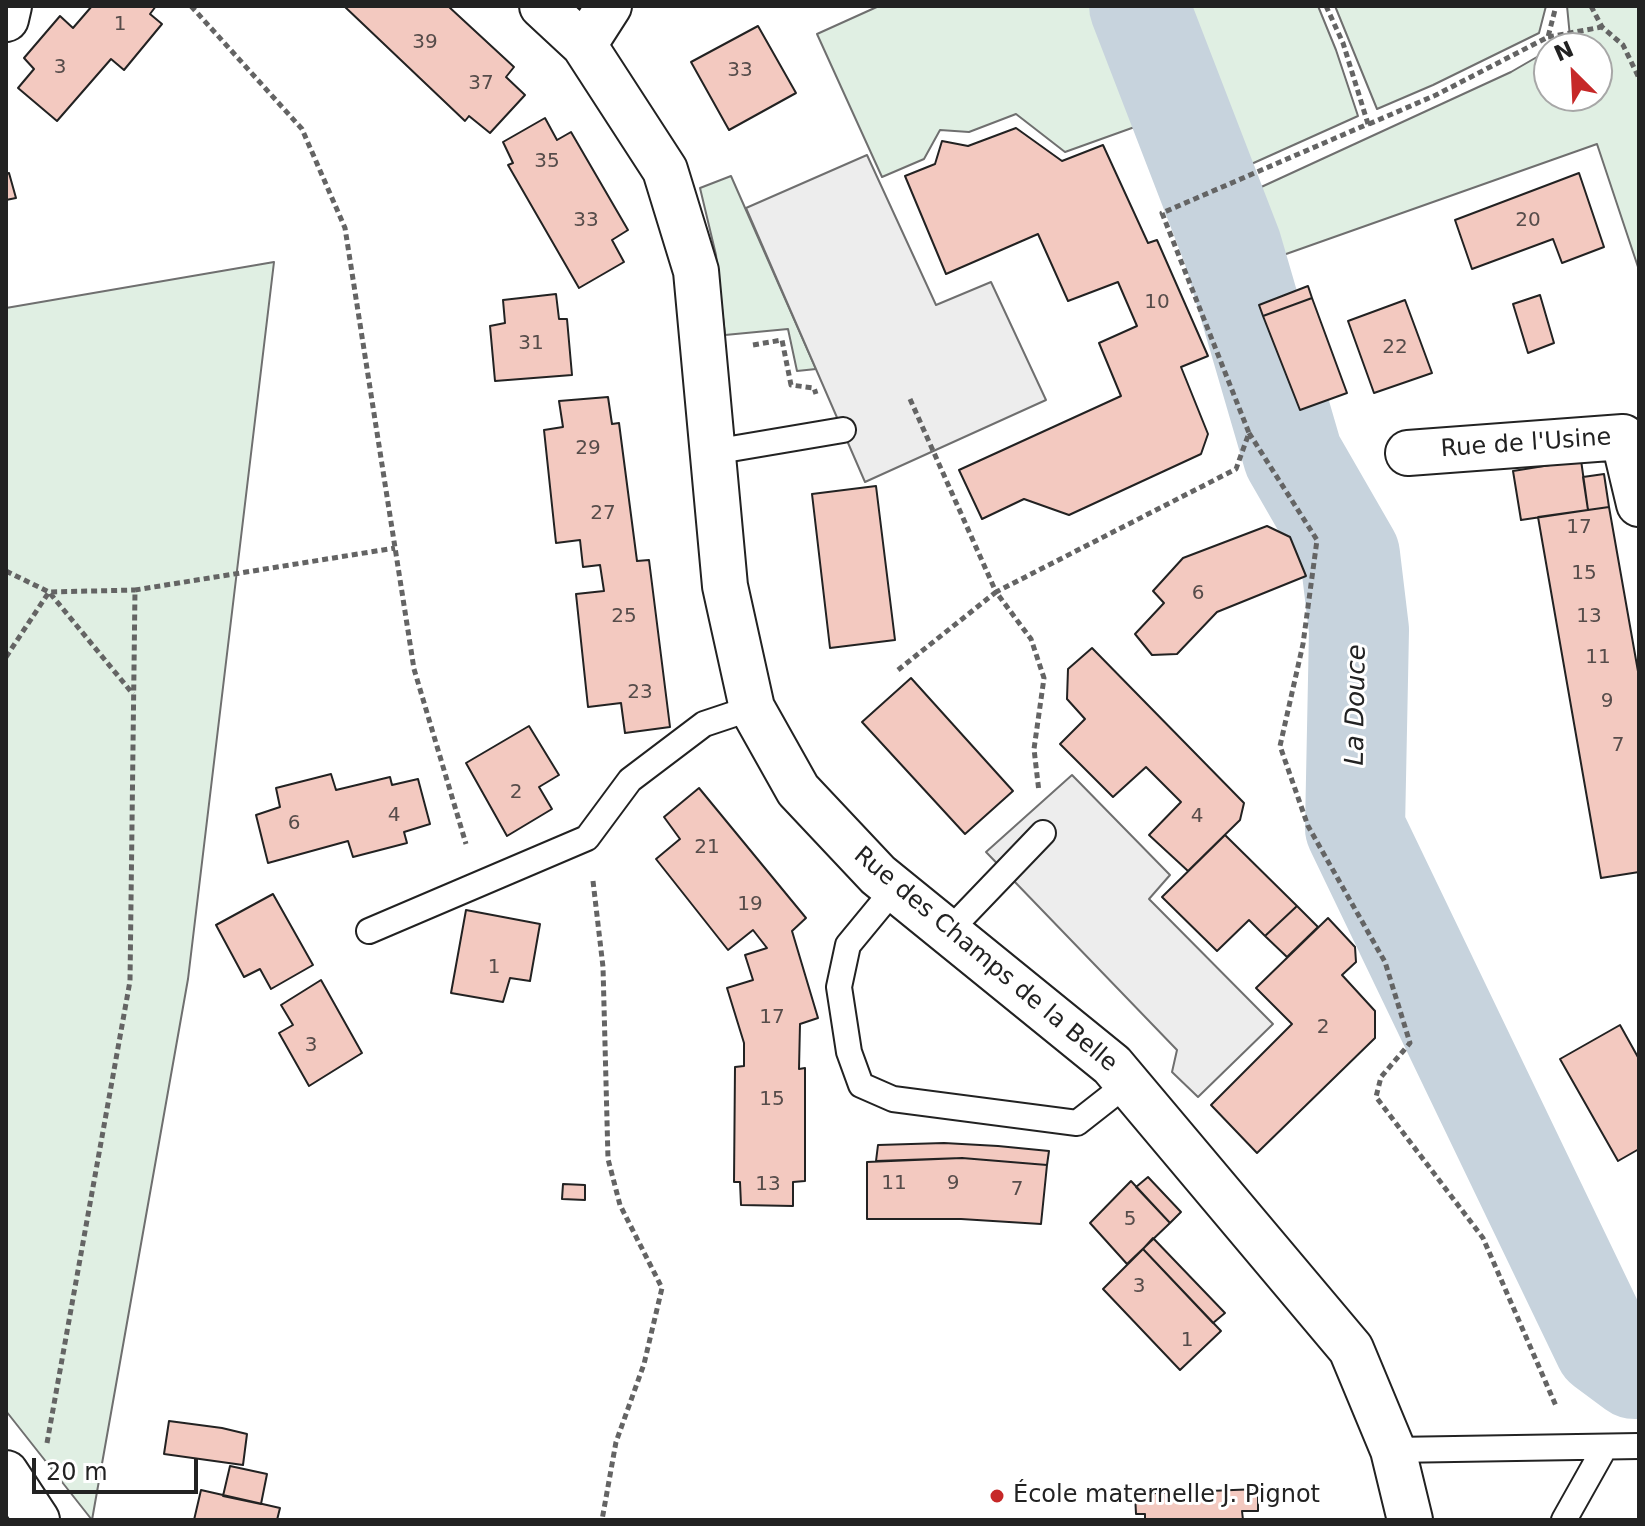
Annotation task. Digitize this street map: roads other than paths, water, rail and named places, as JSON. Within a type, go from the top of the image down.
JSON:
[{"type":"street","points":[[6,19],[9,6]]},
{"type":"street","name":"Rue des Champs de la Belle","points":[[542,6],[584,45],[665,170],[696,271],[725,586],[752,708],[798,790],[878,875],[1112,1065],[1128,1083],[1351,1349],[1393,1450],[1410,1520]]},
{"type":"street","points":[[584,45],[609,6]]},
{"type":"street","name":"Rue de l'Usine","points":[[1408,453],[1623,437],[1639,504]]},
{"type":"street","points":[[6,1473],[36,1518]]},
{"type":"lane","points":[[713,452],[843,430]]},
{"type":"lane","points":[[369,931],[587,838],[630,780],[704,724],[752,708]]},
{"type":"lane","points":[[948,932],[1043,833]]},
{"type":"lane","points":[[895,888],[848,945],[839,987],[849,1052],[861,1085],[893,1099],[1077,1123],[1128,1083]]},
{"type":"lane","points":[[1393,1450],[1639,1446]]},
{"type":"lane","points":[[1564,1520],[1605,1447]]},
{"type":"waterway","name":"La Douce","points":[[1139,6],[1232,247],[1293,456],[1350,555],[1359,630],[1355,828],[1604,1346],[1639,1369]]},
{"type":"place","name":"École maternelle J. Pignot","points":[[997,1496]]}]
